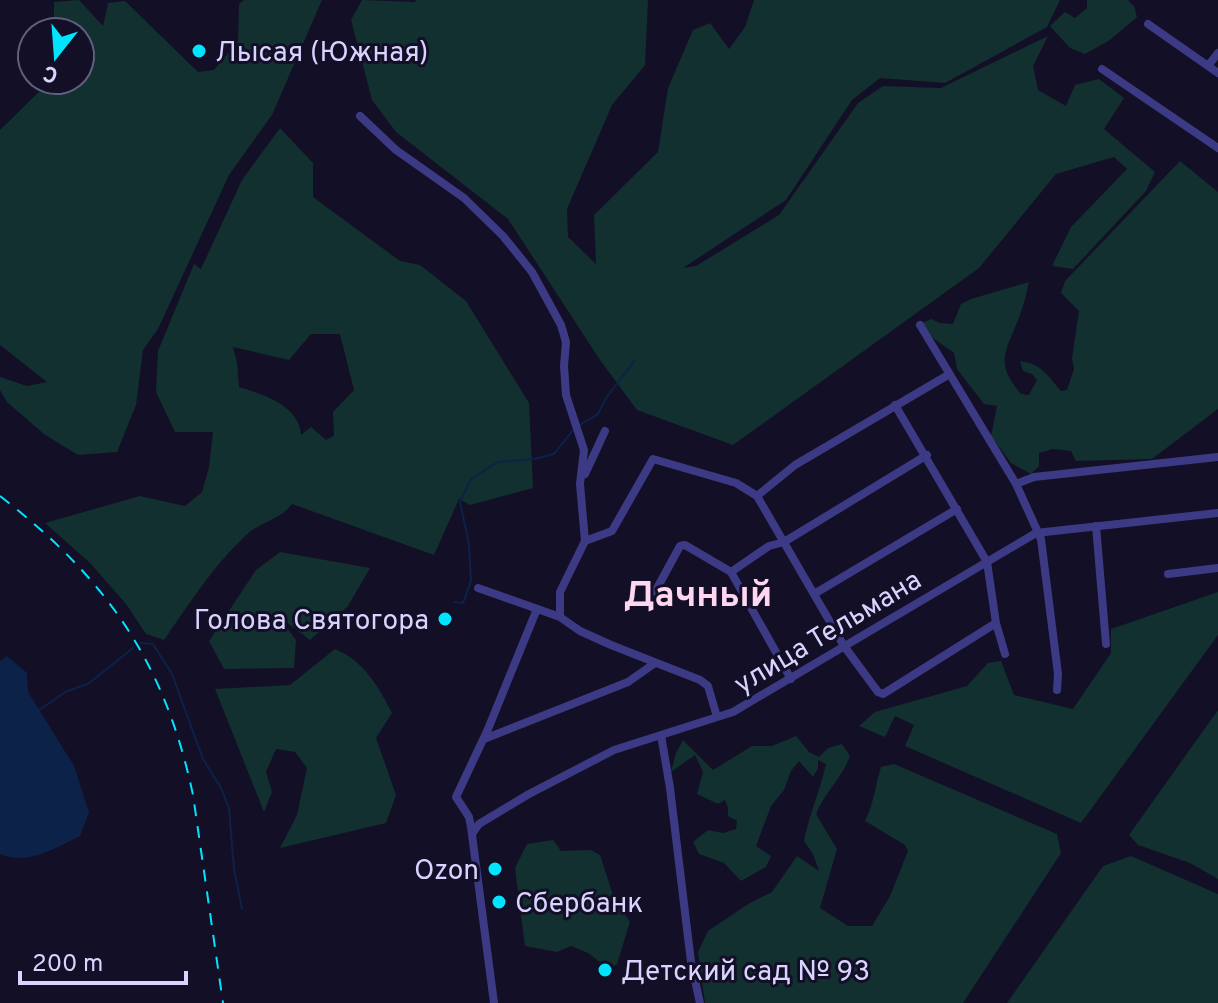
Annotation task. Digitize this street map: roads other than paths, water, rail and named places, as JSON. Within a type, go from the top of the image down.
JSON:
[{"type":"street","points":[[1148,24],[1218,73]]},
{"type":"street","points":[[1208,66],[1218,53]]},
{"type":"street","points":[[1102,69],[1218,148]]},
{"type":"street","points":[[360,116],[396,150],[464,198],[503,236],[532,272],[561,325],[566,342],[566,395],[584,450],[580,484],[585,541],[560,592],[560,617]]},
{"type":"street","points":[[920,325],[1016,484],[1041,539],[1058,674],[1057,690]]},
{"type":"street","points":[[757,496],[795,465],[948,375]]},
{"type":"street","points":[[895,405],[987,562],[996,623],[1005,654]]},
{"type":"street","points":[[580,484],[605,431]]},
{"type":"street","points":[[731,572],[769,546],[784,542],[927,455]]},
{"type":"street","points":[[1016,484],[1034,477],[1218,457]]},
{"type":"street","points":[[585,541],[612,531],[653,459],[736,483],[757,496],[844,646],[878,692],[883,694],[996,623]]},
{"type":"street","points":[[814,594],[957,509]]},
{"type":"street","name":"улица Тельмана","points":[[472,834],[479,824],[529,794],[614,750],[733,712],[1036,533],[1218,513]]},
{"type":"street","points":[[1096,526],[1106,644]]},
{"type":"street","points":[[655,592],[680,546],[685,545],[731,572],[791,679]]},
{"type":"street","points":[[1168,574],[1218,568]]},
{"type":"street","points":[[478,588],[560,617],[580,631],[687,673],[708,686],[717,717]]},
{"type":"street","points":[[494,1003],[469,817],[456,797],[484,739],[537,609]]},
{"type":"street","points":[[484,739],[628,682],[655,663]]},
{"type":"street","points":[[661,735],[691,962],[700,1003]]},
{"type":"water","points":[[7,656],[27,673],[28,692],[74,766],[89,812],[80,836],[41,854],[20,858],[0,854],[0,661]]},
{"type":"waterway","points":[[580,425],[598,414],[606,398],[635,360]]},
{"type":"waterway","points":[[455,602],[463,603],[471,581],[469,544],[460,502],[471,479],[498,462],[554,454],[574,429]]},
{"type":"waterway","points":[[141,643],[153,644],[172,674],[203,759],[229,808],[234,869],[242,909]]},
{"type":"waterway","points":[[39,710],[67,691],[88,684],[133,648]]},
{"type":"railway","points":[[0,496],[38,527],[100,592],[126,626],[166,704],[193,795],[223,1003]]},
{"type":"place","name":"Лысая (Южная)","points":[[199,51]]},
{"type":"place","name":"Голова Святогора","points":[[445,619]]},
{"type":"place","name":"Ozon","points":[[495,869]]},
{"type":"place","name":"Сбербанк","points":[[499,902]]},
{"type":"place","name":"Детский сад № 93","points":[[605,970]]},
{"type":"district","name":"Дачный","points":[[698,593]]}]
